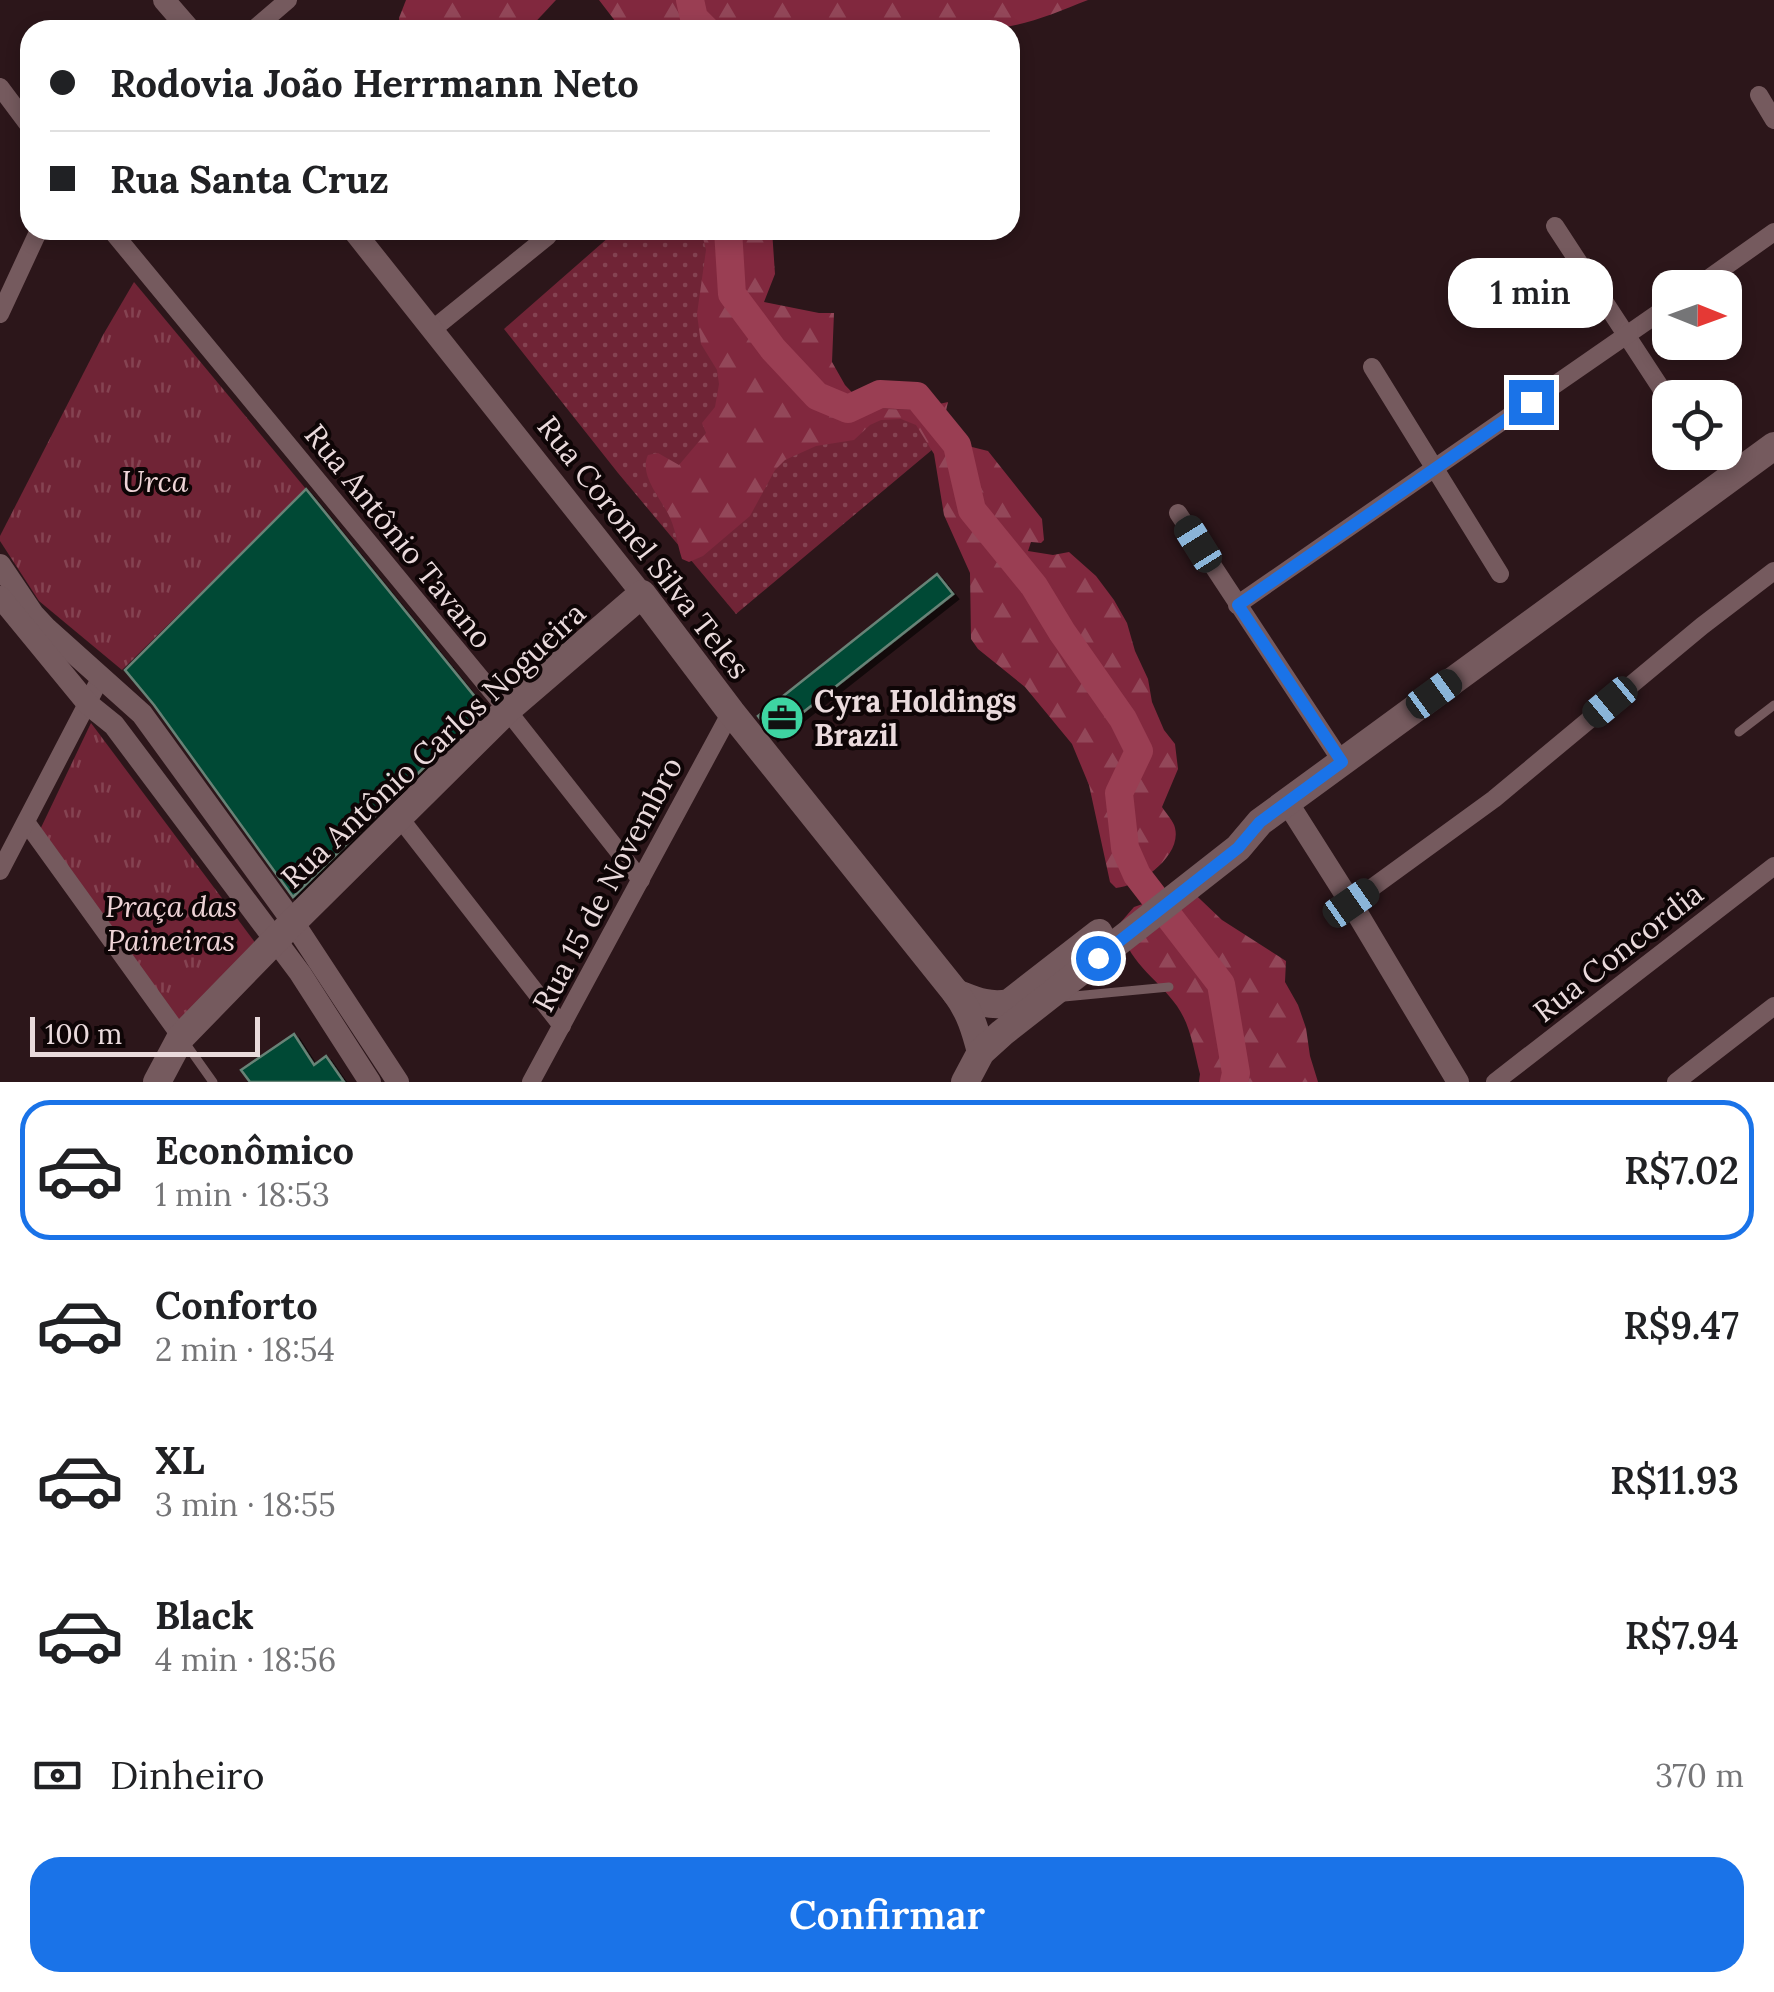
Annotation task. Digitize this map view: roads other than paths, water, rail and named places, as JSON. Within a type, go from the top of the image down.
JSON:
[{"type":"main road","points":[[956,993],[982,1004],[1008,1003],[1144,909],[1183,879],[1228,835],[1260,822],[1774,446]]},
{"type":"main road","name":"Rua Antônio Carlos Nogueira","points":[[157,1082],[181,1037],[284,931],[506,710],[642,594]]},
{"type":"main road","name":"Rua Coronel Silva Teles","points":[[642,594],[730,712],[956,993],[974,1024],[981,1052]]},
{"type":"main road","points":[[966,1082],[981,1052],[1046,999],[1144,909]]},
{"type":"street","points":[[164,0],[181,20]]},
{"type":"street","points":[[265,20],[288,0]]},
{"type":"street","points":[[0,88],[20,115]]},
{"type":"street","points":[[1758,95],[1774,120]]},
{"type":"street","points":[[1555,226],[1655,380]]},
{"type":"street","points":[[1720,270],[1774,232]]},
{"type":"street","points":[[0,314],[34,240]]},
{"type":"street","name":"Rua Antônio Tavano","points":[[119,240],[641,880]]},
{"type":"street","name":"Rua Coronel Silva Teles","points":[[361,240],[642,594]]},
{"type":"street","points":[[432,329],[543,240]]},
{"type":"street","points":[[1238,605],[1652,318]]},
{"type":"street","points":[[1372,367],[1500,574]]},
{"type":"street","points":[[1178,513],[1342,762]]},
{"type":"street","points":[[0,565],[46,628],[142,714],[284,931],[300,973],[370,1082]]},
{"type":"street","points":[[1351,903],[1494,800],[1774,570]]},
{"type":"street","points":[[0,597],[88,704],[114,724],[284,931],[398,1082]]},
{"type":"street","points":[[0,871],[101,676]]},
{"type":"street","name":"Rua 15 de Novembro","points":[[531,1082],[730,712]]},
{"type":"street","points":[[1287,802],[1458,1082]]},
{"type":"street","points":[[399,818],[562,1026]]},
{"type":"street","points":[[26,822],[181,1037]]},
{"type":"street","name":"Rua Concordia","points":[[1496,1082],[1774,866]]},
{"type":"street","points":[[1676,1082],[1774,1006]]},
{"type":"lane","points":[[1739,732],[1774,704]]},
{"type":"lane","points":[[1046,999],[1169,987]]},
{"type":"lane","points":[[181,1037],[213,1082]]},
{"type":"waterway","points":[[690,0],[696,20]]},
{"type":"waterway","points":[[729,240],[732,294],[773,349],[817,396],[848,409],[880,394],[917,396],[957,445],[972,510],[1034,586],[1123,719],[1139,751],[1119,793],[1125,848],[1137,875],[1221,984],[1236,1073],[1234,1082]]},
{"type":"place","name":"Cyra Holdings Brazil","points":[[782,718]]},
{"type":"park label","name":"Urca","points":[[155,481]]},
{"type":"park label","name":"Praça das Paineiras","points":[[171,923]]}]
